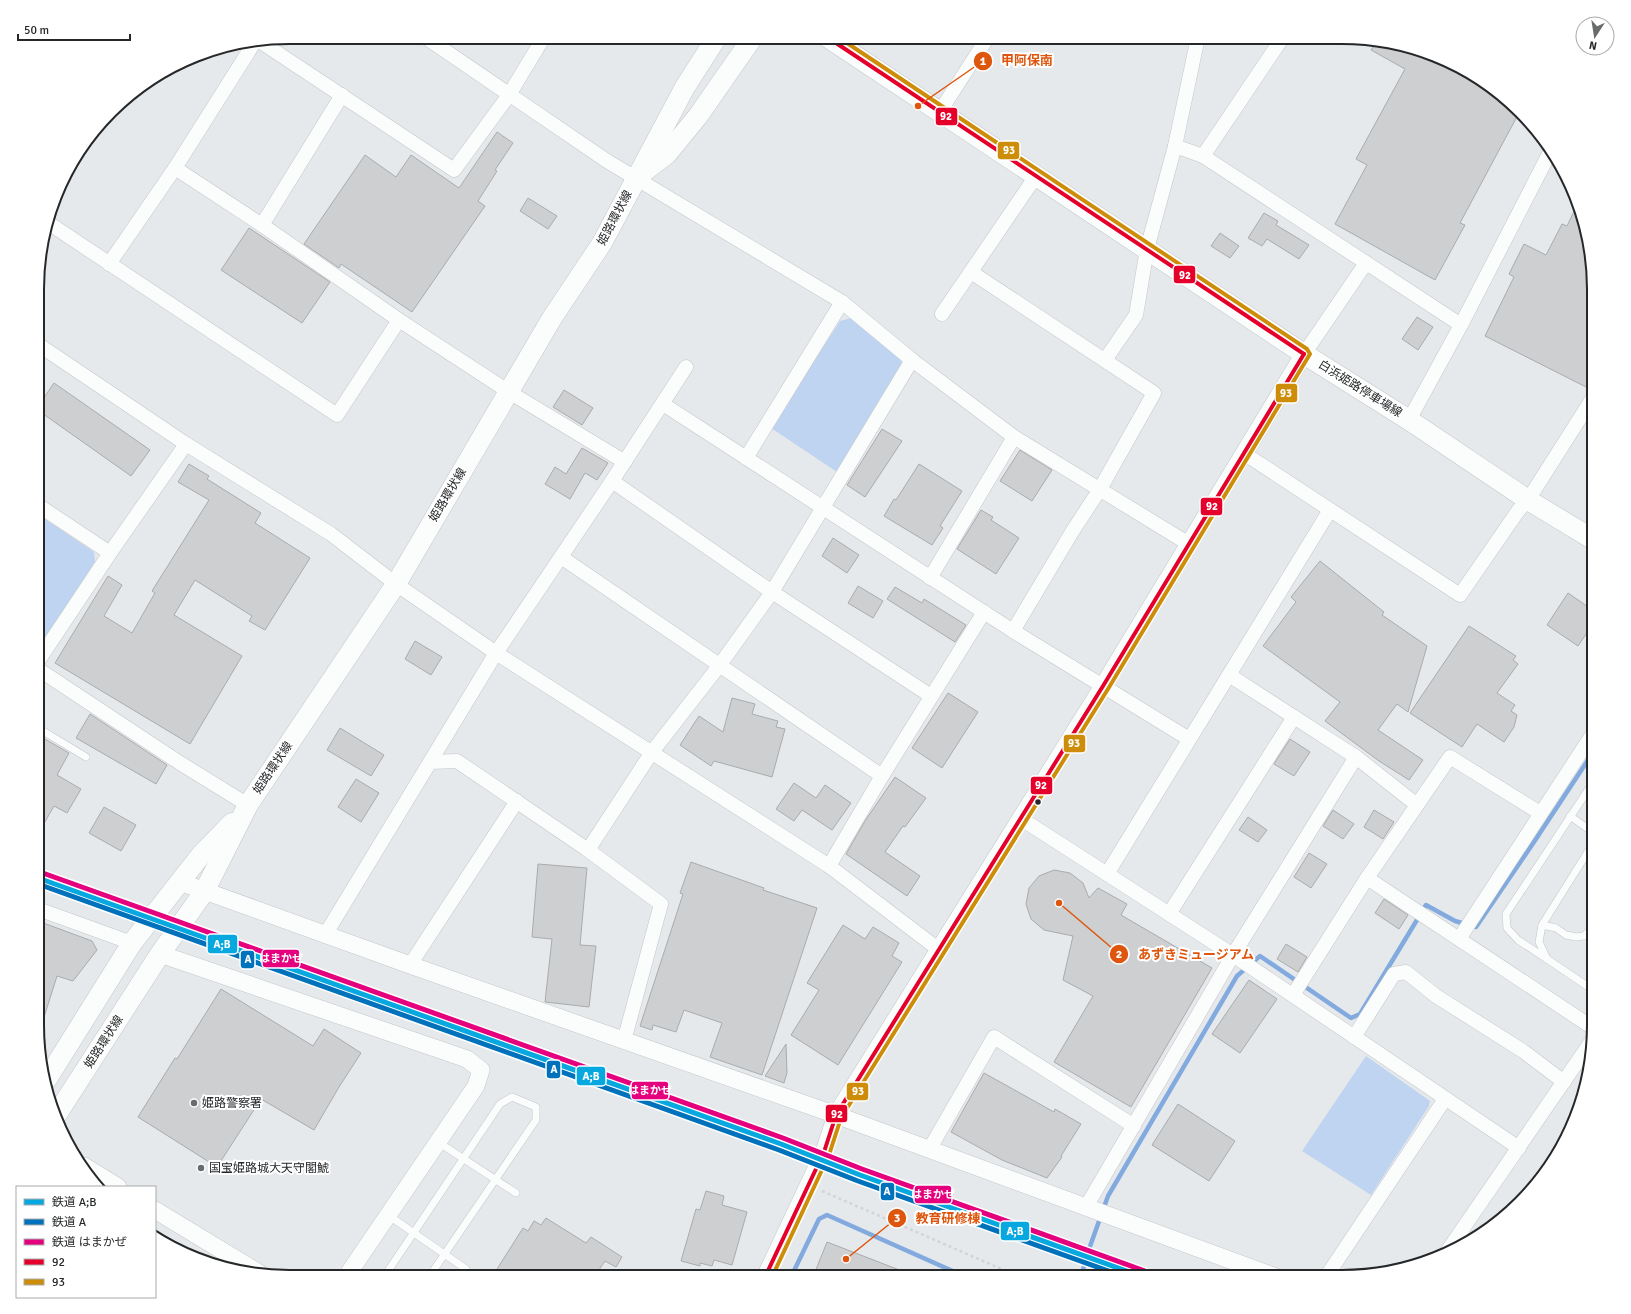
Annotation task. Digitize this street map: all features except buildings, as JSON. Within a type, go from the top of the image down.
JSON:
[{"type":"main road","name":"姫路環状線","points":[[59,1110],[160,954],[204,892],[248,805],[396,584],[552,318],[602,243],[685,87],[713,44]]},
{"type":"main road","name":"姫路環状線","points":[[636,178],[667,154],[698,116],[748,44]]},
{"type":"main road","name":"白浜姫路停車場線","points":[[837,44],[939,113],[1148,249],[1304,354],[1409,420],[1528,500],[1587,536]]},
{"type":"main road","name":"姫路環状線","points":[[50,1076],[132,943],[201,855],[248,805]]},
{"type":"street","points":[[436,44],[508,95],[607,161],[842,302],[912,360],[1014,437],[1100,488],[1189,544]]},
{"type":"street","points":[[266,45],[454,170],[508,95],[540,44]]},
{"type":"street","points":[[939,113],[983,44]]},
{"type":"street","points":[[1105,360],[1136,315],[1148,249],[1176,146],[1197,44]]},
{"type":"street","points":[[1203,156],[1278,44]]},
{"type":"street","points":[[109,264],[175,168],[251,47]]},
{"type":"street","points":[[262,225],[342,95]]},
{"type":"street","points":[[1176,146],[1203,156],[1461,325]]},
{"type":"street","points":[[1409,420],[1461,325],[1548,156]]},
{"type":"street","points":[[175,168],[262,225],[399,320],[509,392],[625,462]]},
{"type":"street","points":[[942,314],[1036,176]]},
{"type":"street","points":[[52,225],[337,415],[399,320]]},
{"type":"street","points":[[768,1270],[824,1152],[836,1116],[938,949],[1103,686],[1245,454],[1304,354],[1366,263]]},
{"type":"street","points":[[971,272],[1154,393],[1100,488],[1013,631]]},
{"type":"street","points":[[746,458],[842,302]]},
{"type":"street","points":[[44,348],[186,444],[331,534],[396,584],[496,653],[829,866],[938,949]]},
{"type":"street","points":[[588,850],[652,752],[719,666],[772,592],[912,360]]},
{"type":"street","points":[[326,935],[496,653],[625,462],[686,367]]},
{"type":"street","points":[[662,404],[822,509],[1013,631],[1189,739]]},
{"type":"street","points":[[1245,454],[1460,595],[1518,511],[1528,500],[1587,417]]},
{"type":"street","points":[[930,578],[1014,437]]},
{"type":"street","points":[[44,652],[186,444]]},
{"type":"street","points":[[612,481],[772,592],[931,696]]},
{"type":"street","points":[[44,509],[110,554]]},
{"type":"street","points":[[1107,874],[1330,510]]},
{"type":"street","points":[[561,557],[882,776]]},
{"type":"street","points":[[829,866],[882,776],[984,612]]},
{"type":"street","points":[[44,673],[180,763],[248,805]]},
{"type":"street","points":[[1229,675],[1356,757],[1417,805]]},
{"type":"street","points":[[1169,914],[1294,717]]},
{"type":"street","points":[[1458,939],[1587,742]]},
{"type":"street","points":[[1086,1207],[1233,955],[1356,757]]},
{"type":"street","points":[[1298,987],[1367,878],[1450,757],[1540,813]]},
{"type":"street","points":[[430,762],[457,762],[588,850],[661,904],[624,1042]]},
{"type":"street","points":[[410,965],[517,801]]},
{"type":"street","points":[[1020,818],[1233,955],[1298,987],[1354,1037],[1445,1100],[1519,1148]]},
{"type":"street","points":[[1367,878],[1587,1023]]},
{"type":"street","points":[[180,882],[204,892],[624,1042],[836,1116],[1257,1270]]},
{"type":"street","points":[[44,911],[132,943]]},
{"type":"street","points":[[160,954],[467,1059],[481,1070],[476,1086],[350,1270]]},
{"type":"street","points":[[1354,1037],[1394,974],[1406,972],[1436,996],[1523,1051],[1564,1082]]},
{"type":"street","points":[[929,1150],[994,1037],[1134,1126]]},
{"type":"street","points":[[1452,1244],[1585,1050]]},
{"type":"street","points":[[1331,1270],[1445,1100]]},
{"type":"street","points":[[93,1172],[116,1186]]},
{"type":"street","points":[[156,1211],[248,1266]]},
{"type":"lane","points":[[44,732],[86,757]]},
{"type":"lane","points":[[1587,791],[1506,914],[1507,928],[1518,940],[1587,985]]},
{"type":"lane","points":[[1570,816],[1587,829]]},
{"type":"lane","points":[[1547,959],[1539,942],[1542,925],[1587,853]]},
{"type":"lane","points":[[1542,925],[1556,928],[1566,935],[1576,937],[1584,936],[1587,933]]},
{"type":"lane","points":[[388,1270],[500,1104],[512,1098],[536,1107],[536,1120],[433,1270]]},
{"type":"lane","points":[[438,1142],[516,1193]]},
{"type":"lane","points":[[388,1215],[413,1234],[466,1269]]},
{"type":"path","points":[[809,1186],[1004,1270]]},
{"type":"shaded area","points":[[851,318],[900,358],[903,367],[837,472],[771,428],[840,321]]},
{"type":"shaded area","points":[[44,518],[94,552],[95,562],[44,640]]},
{"type":"shaded area","points":[[1366,1056],[1430,1101],[1429,1106],[1371,1195],[1302,1151]]},
{"type":"waterway","points":[[1083,1270],[1108,1196],[1237,976],[1260,956],[1351,1018],[1360,1014],[1426,905],[1455,921],[1476,927],[1587,762]]},
{"type":"waterway","points":[[794,1270],[819,1219],[827,1215],[950,1270]]},
{"type":"rail line","name":"はまかぜ","points":[[44,873],[783,1138],[862,1169],[1142,1270]]},
{"type":"rail line","name":"A;B","points":[[44,880],[781,1144],[860,1175],[1124,1270]]},
{"type":"rail line","name":"A","points":[[44,886],[779,1150],[858,1181],[1106,1270]]},
{"type":"transit line","name":"92","points":[[838,44],[1304,354]]},
{"type":"transit line","name":"93","points":[[775,1270],[829,1155],[841,1118],[1108,689],[1310,354],[1307,349],[849,44]]},
{"type":"transit line","name":"92","points":[[768,1270],[824,1152],[836,1115],[1103,686],[1304,354]]},
{"type":"place","name":"甲阿保南","points":[[918,106]]},
{"type":"place","name":"あずきミュージアム","points":[[1059,903]]},
{"type":"place","name":"姫路警察署","points":[[194,1103]]},
{"type":"place","name":"国宝姫路城大天守閣鯱","points":[[201,1168]]},
{"type":"place","name":"教育研修棟","points":[[846,1259]]}]
